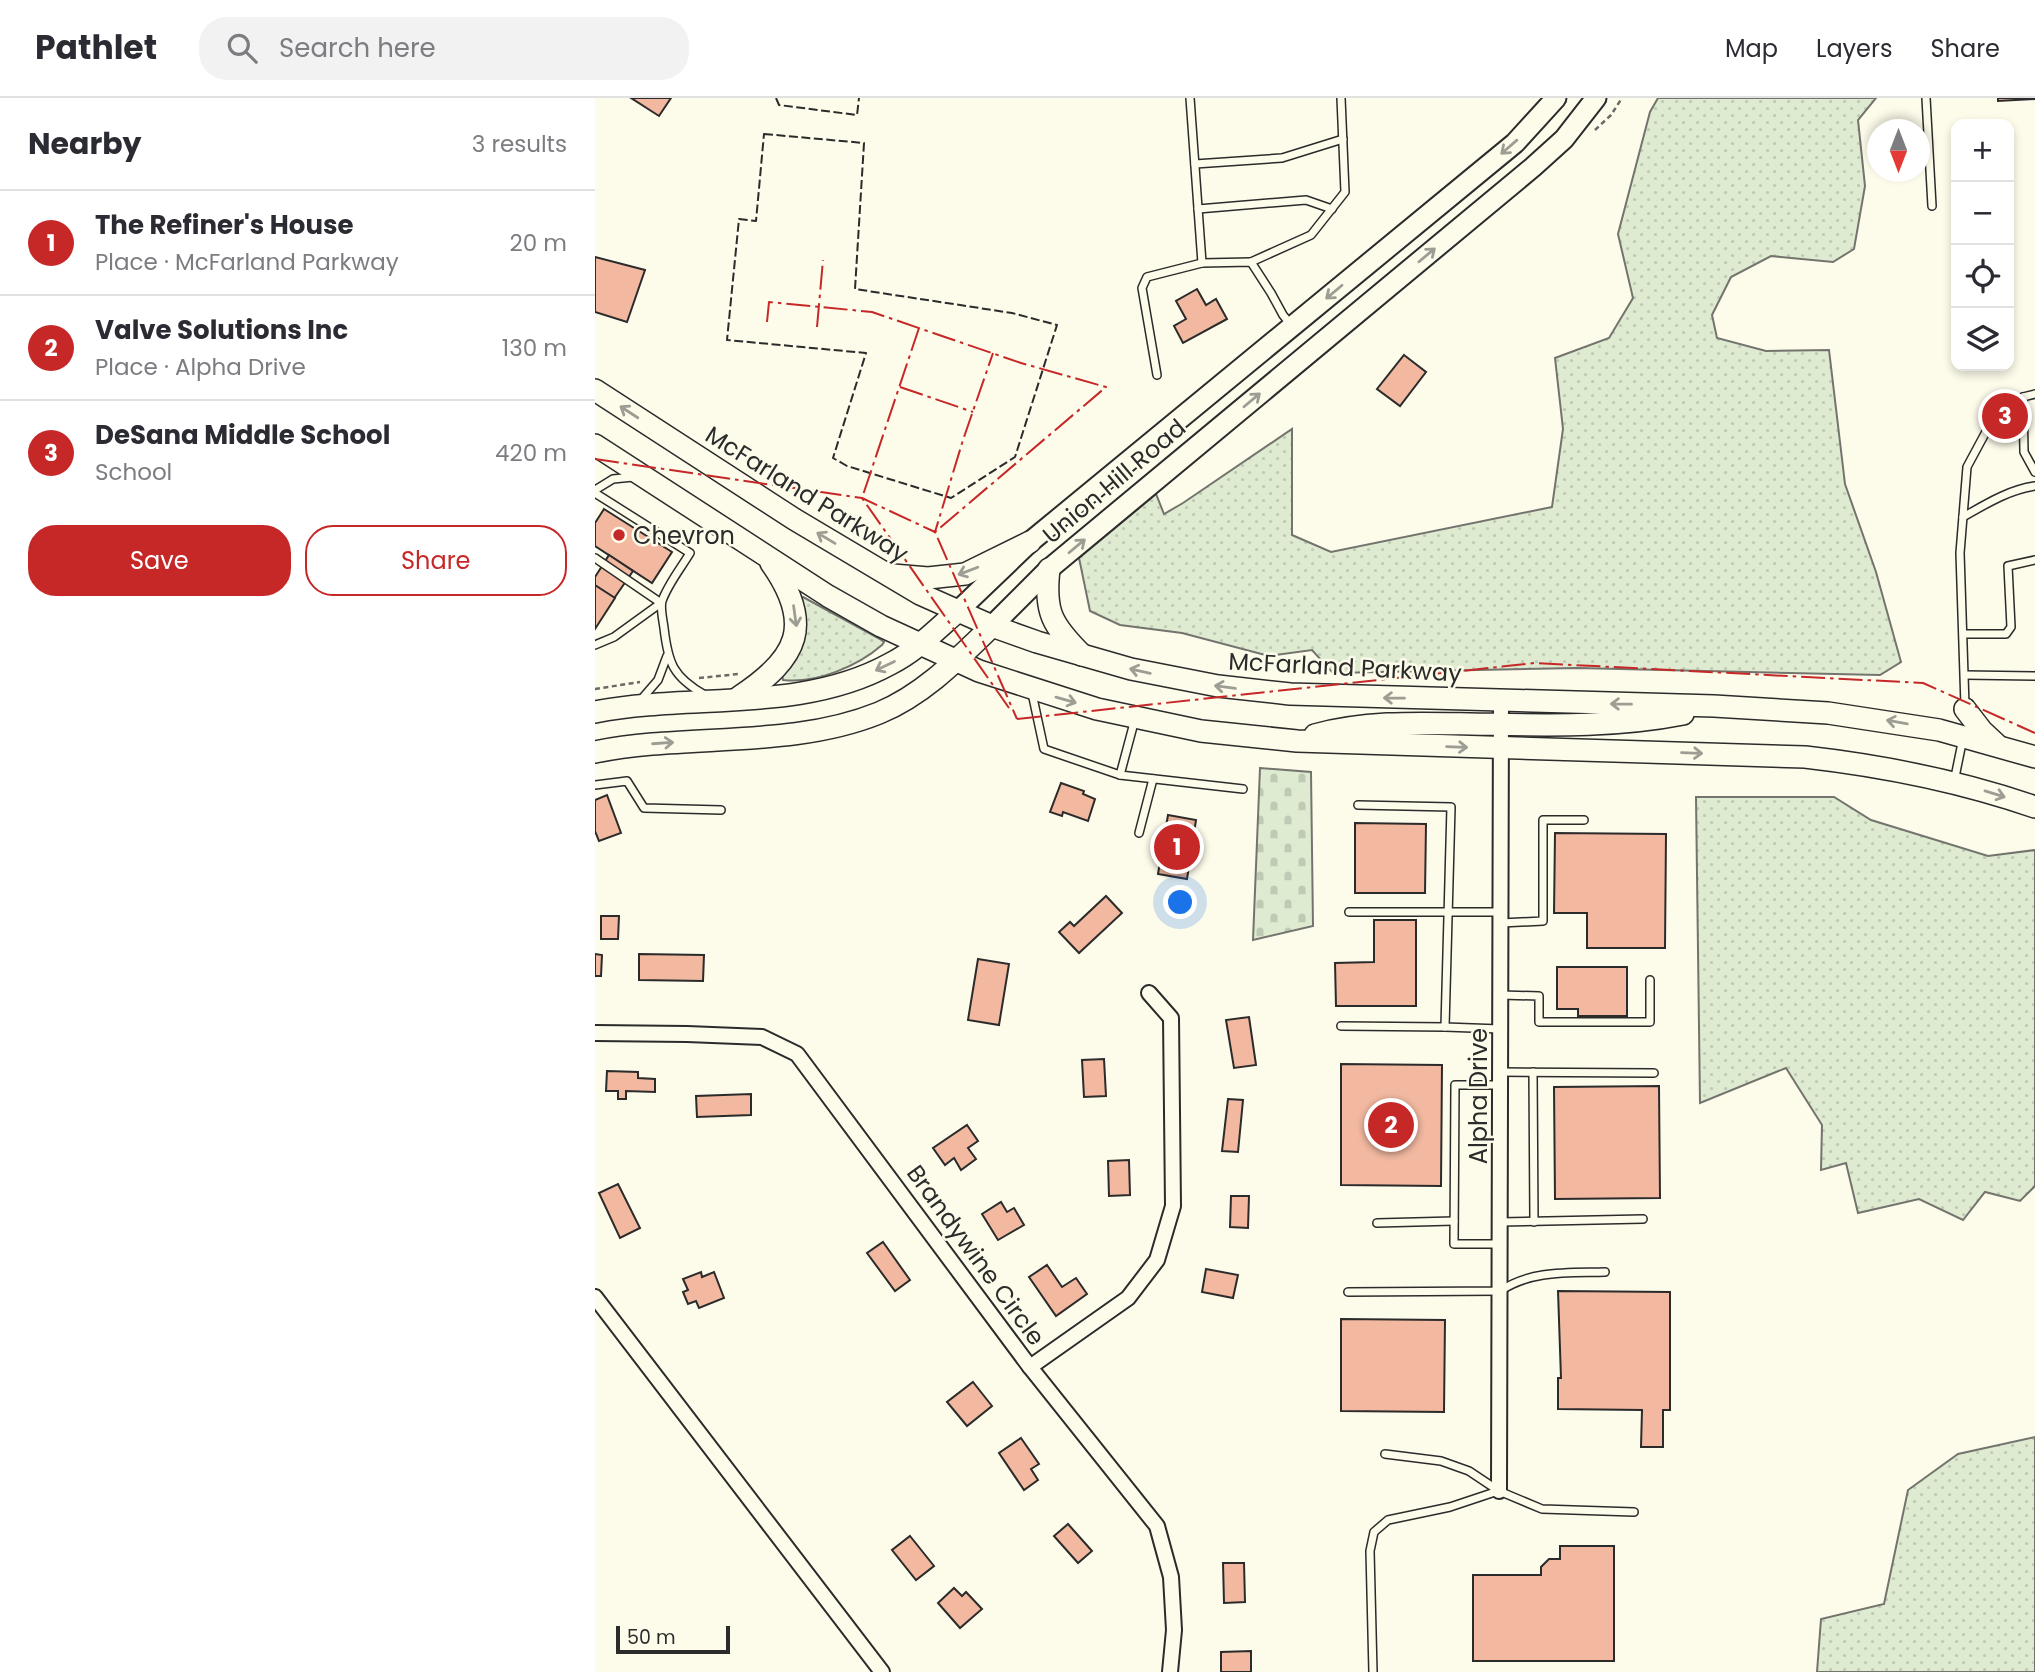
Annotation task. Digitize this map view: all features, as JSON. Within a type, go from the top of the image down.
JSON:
[{"type":"main road","name":"McFarland Parkway","points":[[595,390],[884,574],[992,626],[1083,657],[1173,678],[1254,691],[1322,696],[1714,706],[1828,713],[1964,736],[2035,757]]},
{"type":"main road","points":[[595,445],[852,610],[920,645],[956,662],[1031,690],[1135,719],[1201,731],[1297,741],[1805,757],[1878,766],[1954,782],[2035,807]]},
{"type":"main road","points":[[884,574],[929,578],[965,574],[1030,542]]},
{"type":"main road","points":[[727,699],[772,672],[785,656],[796,635],[792,601],[783,581],[765,556]]},
{"type":"main road","points":[[1049,569],[1049,607],[1055,624],[1083,657]]},
{"type":"main road","name":"Union Hill Road","points":[[595,712],[635,706],[809,692],[839,685],[891,664],[920,645],[958,611]]},
{"type":"main road","name":"Union Hill Road","points":[[595,752],[645,744],[802,732],[855,721],[903,701],[956,662],[992,626]]},
{"type":"main road","points":[[1297,741],[1341,729],[1389,722],[1591,726],[1675,716],[1714,706]]},
{"type":"main road","points":[[1965,709],[1997,745]]},
{"type":"street","name":"Union Hill Road","points":[[958,611],[1030,542],[1515,143],[1556,98]]},
{"type":"street","name":"Union Hill Road","points":[[992,626],[1049,569],[1533,167],[1565,139],[1596,98]]},
{"type":"street","name":"Alpha Drive","points":[[1499,1490],[1501,701]]},
{"type":"street","points":[[1030,1367],[1128,1298],[1157,1260],[1173,1206],[1171,1018],[1149,993]]},
{"type":"street","name":"Brandywine Circle","points":[[595,1033],[762,1037],[797,1054],[1030,1367],[1157,1526],[1171,1577],[1174,1630],[1170,1672]]},
{"type":"street","points":[[595,1297],[882,1672]]},
{"type":"lane","points":[[1191,98],[1202,263]]},
{"type":"lane","points":[[1157,375],[1142,288],[1147,277],[1202,263],[1251,262],[1311,235],[1345,192],[1341,98]]},
{"type":"lane","points":[[1926,98],[1932,206]]},
{"type":"lane","points":[[1195,164],[1282,158],[1343,139]]},
{"type":"lane","points":[[1198,209],[1305,200],[1332,209]]},
{"type":"lane","points":[[1251,262],[1283,315],[1293,326]]},
{"type":"lane","points":[[1954,782],[1964,736],[1965,675],[1960,552],[1967,467],[1995,415],[2023,397],[2035,394]]},
{"type":"lane","points":[[2023,397],[2024,453],[2035,472]]},
{"type":"lane","points":[[595,645],[614,637],[661,603],[690,552],[595,491],[613,479],[647,479]]},
{"type":"lane","points":[[1963,517],[2019,488],[2035,486]]},
{"type":"lane","points":[[595,558],[661,603],[667,655],[681,679],[697,691],[727,699]]},
{"type":"lane","points":[[1964,634],[2006,634],[2011,627],[2008,566],[2035,560]]},
{"type":"lane","points":[[635,706],[658,680],[667,655]]},
{"type":"lane","points":[[1965,675],[2035,676]]},
{"type":"lane","points":[[1031,690],[1044,749],[1120,775],[1243,789]]},
{"type":"lane","points":[[1120,775],[1135,719]]},
{"type":"lane","points":[[1139,833],[1153,779]]},
{"type":"lane","points":[[595,785],[627,781],[644,808],[721,810]]},
{"type":"lane","points":[[1358,805],[1451,807],[1445,1027]]},
{"type":"lane","points":[[1349,912],[1448,912],[1543,921],[1543,820],[1584,820]]},
{"type":"lane","points":[[1501,995],[1539,996],[1539,1022],[1650,1022],[1650,980]]},
{"type":"lane","points":[[1341,1026],[1500,1029]]},
{"type":"lane","points":[[1533,1072],[1534,1222]]},
{"type":"lane","points":[[1500,1244],[1454,1244],[1455,1085],[1533,1072],[1654,1073]]},
{"type":"lane","points":[[1500,1222],[1643,1219]]},
{"type":"lane","points":[[1377,1223],[1454,1221]]},
{"type":"lane","points":[[1348,1292],[1500,1292],[1515,1281],[1545,1273],[1605,1272]]},
{"type":"lane","points":[[1385,1454],[1441,1461],[1469,1471],[1499,1490],[1542,1509],[1634,1512]]},
{"type":"lane","points":[[1373,1672],[1370,1551],[1374,1532],[1388,1520],[1451,1507],[1499,1490]]},
{"type":"path","points":[[681,679],[743,674]]},
{"type":"path","points":[[595,689],[658,680]]},
{"type":"green space","points":[[1658,98],[1876,98],[1858,120],[1865,186],[1854,249],[1833,262],[1771,256],[1731,277],[1712,315],[1717,338],[1766,351],[1829,350],[1845,484],[1876,572],[1901,662],[1880,675],[1577,668],[1333,673],[1312,650],[1269,656],[1182,633],[1120,625],[1090,611],[1079,558],[1156,494],[1164,514],[1292,429],[1292,535],[1331,552],[1552,507],[1563,429],[1555,358],[1609,338],[1633,298],[1618,234],[1650,112]]},
{"type":"green space","points":[[803,597],[884,642],[861,660],[836,672],[796,681],[783,680],[800,600]]},
{"type":"green space","points":[[1260,768],[1311,772],[1313,926],[1253,940]]},
{"type":"green space","points":[[1696,797],[1834,797],[1871,820],[1988,856],[2035,850],[2035,1186],[2020,1201],[1985,1192],[1963,1220],[1919,1199],[1858,1213],[1846,1163],[1821,1170],[1822,1125],[1786,1068],[1700,1103]]},
{"type":"green space","points":[[2035,1437],[2035,1672],[1817,1672],[1821,1619],[1884,1604],[1908,1490],[1958,1454]]},
{"type":"building","points":[[631,98],[671,98],[659,116]]},
{"type":"building","points":[[1998,98],[2035,98],[2035,99],[1998,101]]},
{"type":"building","points":[[595,257],[645,270],[627,322],[595,312]]},
{"type":"building","points":[[1197,289],[1206,305],[1216,299],[1227,319],[1183,343],[1174,326],[1186,319],[1176,301]]},
{"type":"building","points":[[1404,355],[1426,372],[1400,406],[1377,389]]},
{"type":"building","name":"Chevron","points":[[604,509],[672,552],[652,583],[595,546],[595,523]]},
{"type":"building","points":[[609,555],[633,571],[613,600],[595,589],[595,577]]},
{"type":"building","points":[[595,585],[615,598],[595,629]]},
{"type":"building","points":[[1061,783],[1084,791],[1083,794],[1095,799],[1088,821],[1063,812],[1062,816],[1050,812]]},
{"type":"building","points":[[607,795],[621,833],[599,841],[595,831],[595,800]]},
{"type":"building","points":[[1168,815],[1196,820],[1187,879],[1158,874]]},
{"type":"building","points":[[1355,823],[1426,824],[1425,893],[1355,893]]},
{"type":"building","points":[[1555,833],[1666,834],[1665,948],[1587,948],[1587,913],[1554,913]]},
{"type":"building","points":[[1106,896],[1122,913],[1079,953],[1059,932],[1070,922],[1074,926]]},
{"type":"building","points":[[601,916],[619,916],[618,939],[601,939]]},
{"type":"building","points":[[1374,920],[1416,920],[1416,1006],[1336,1006],[1335,963],[1374,962]]},
{"type":"building","points":[[595,954],[602,955],[601,976],[595,976]]},
{"type":"building","points":[[639,954],[704,955],[703,981],[639,980]]},
{"type":"building","points":[[978,959],[1009,964],[999,1025],[968,1020]]},
{"type":"building","points":[[1557,967],[1627,967],[1627,1016],[1578,1016],[1578,1009],[1557,1009]]},
{"type":"building","points":[[1249,1017],[1256,1065],[1234,1068],[1226,1020]]},
{"type":"building","points":[[1104,1059],[1106,1096],[1084,1097],[1082,1060]]},
{"type":"building","points":[[1341,1064],[1442,1065],[1441,1186],[1341,1185]]},
{"type":"building","points":[[607,1071],[638,1072],[638,1078],[655,1079],[655,1092],[626,1091],[626,1099],[618,1099],[618,1091],[606,1091]]},
{"type":"building","points":[[1659,1086],[1660,1198],[1555,1199],[1554,1087]]},
{"type":"building","points":[[751,1094],[751,1115],[697,1117],[696,1096]]},
{"type":"building","points":[[1228,1099],[1243,1100],[1238,1152],[1222,1151]]},
{"type":"building","points":[[967,1125],[978,1141],[968,1148],[976,1159],[961,1170],[954,1158],[945,1165],[933,1148]]},
{"type":"building","points":[[1129,1160],[1130,1195],[1109,1196],[1108,1161]]},
{"type":"building","points":[[618,1184],[640,1228],[620,1238],[599,1193]]},
{"type":"building","points":[[1231,1196],[1249,1196],[1248,1228],[1230,1227]]},
{"type":"building","points":[[1001,1202],[1007,1212],[1014,1208],[1024,1225],[998,1240],[982,1214]]},
{"type":"building","points":[[883,1242],[910,1280],[895,1291],[867,1253]]},
{"type":"building","points":[[1047,1265],[1062,1287],[1076,1278],[1087,1294],[1056,1316],[1029,1277]]},
{"type":"building","points":[[1206,1269],[1238,1275],[1233,1298],[1202,1292]]},
{"type":"building","points":[[701,1272],[702,1277],[714,1272],[724,1298],[699,1308],[696,1301],[688,1304],[683,1292],[688,1290],[683,1279]]},
{"type":"building","points":[[1558,1291],[1670,1292],[1670,1410],[1663,1410],[1663,1447],[1641,1447],[1642,1410],[1558,1409],[1558,1378],[1561,1378]]},
{"type":"building","points":[[1341,1319],[1445,1320],[1444,1412],[1341,1411]]},
{"type":"building","points":[[973,1382],[992,1406],[967,1426],[947,1402]]},
{"type":"building","points":[[1021,1438],[1039,1464],[1031,1469],[1038,1480],[1024,1490],[999,1453]]},
{"type":"building","points":[[1068,1524],[1092,1551],[1078,1563],[1054,1536]]},
{"type":"building","points":[[910,1536],[934,1566],[916,1580],[892,1550]]},
{"type":"building","points":[[1560,1546],[1614,1546],[1614,1661],[1473,1661],[1473,1575],[1541,1575],[1541,1567],[1549,1559],[1560,1559]]},
{"type":"building","points":[[1223,1563],[1244,1563],[1245,1602],[1224,1603]]},
{"type":"building","points":[[954,1588],[962,1596],[966,1592],[982,1609],[960,1628],[938,1603]]},
{"type":"building","points":[[1251,1651],[1251,1672],[1221,1672],[1221,1652]]},
{"type":"fence","points":[[776,98],[779,105],[857,115],[859,98]]},
{"type":"fence","points":[[764,134],[864,143],[855,289],[1012,313],[1057,325],[1015,457],[951,498],[847,466],[833,458],[866,353],[727,340],[739,219],[756,221],[764,134]]},
{"type":"power","points":[[817,327],[823,260]]},
{"type":"power","points":[[767,322],[769,302],[872,312],[1021,363],[1106,387],[935,532],[1017,719]]},
{"type":"power","points":[[919,328],[862,498],[1009,708]]},
{"type":"power","points":[[595,459],[862,498],[935,532],[993,353]]},
{"type":"power","points":[[900,387],[973,412]]},
{"type":"power","points":[[1017,719],[1535,663],[1923,683],[2035,733]]},
{"type":"place","name":"DeSana Middle School","points":[[2005,416]]},
{"type":"place","name":"Chevron","points":[[619,535]]},
{"type":"place","name":"The Refiner's House","points":[[1177,847]]},
{"type":"place","name":"Valve Solutions Inc","points":[[1391,1125]]}]
